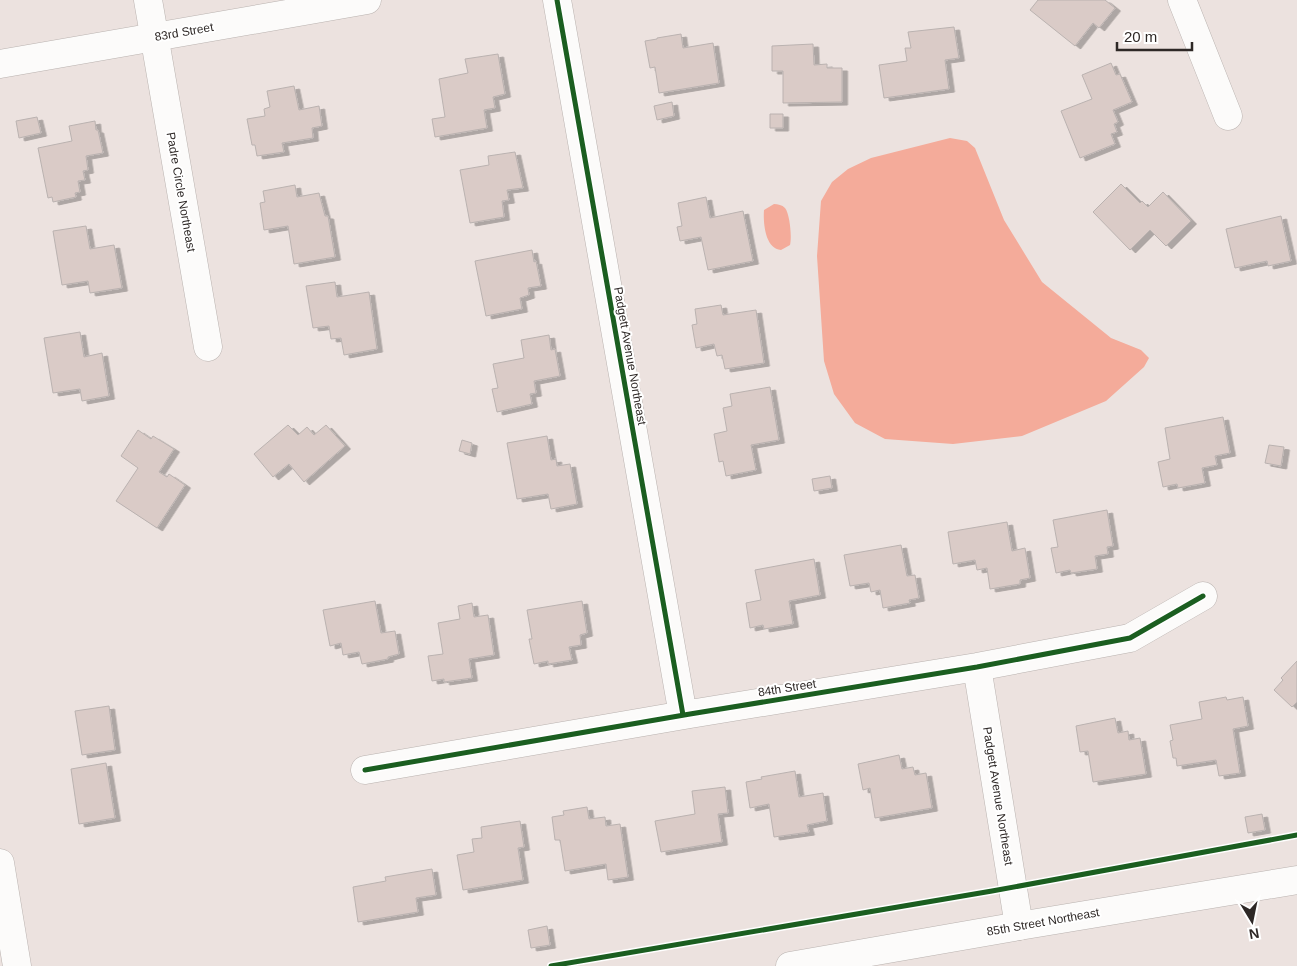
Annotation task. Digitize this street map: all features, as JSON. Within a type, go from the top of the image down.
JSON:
[{"type":"street","name":"Padre Circle Northeast","points":[[148,0],[208,348]]},
{"type":"street","name":"83rd Street","points":[[0,64],[367,0]]},
{"type":"street","name":"Padgett Avenue Northeast","points":[[557,0],[683,715]]},
{"type":"street","points":[[1182,0],[1228,116]]},
{"type":"street","name":"84th Street","points":[[365,770],[977,667],[1130,638],[1203,596]]},
{"type":"street","name":"Padgett Avenue Northeast","points":[[977,667],[1019,926]]},
{"type":"street","points":[[0,863],[17,966]]},
{"type":"street","name":"85th Street Northeast","points":[[790,966],[1297,880]]},
{"type":"shaded area","points":[[950,138],[967,141],[975,148],[1004,220],[1042,282],[1111,338],[1141,350],[1149,358],[1144,367],[1106,401],[1022,436],[953,444],[885,439],[855,423],[834,394],[824,361],[817,256],[821,201],[832,182],[848,169],[871,158]]},
{"type":"shaded area","points":[[774,204],[785,208],[789,220],[790,245],[781,250],[771,245],[765,228],[764,210]]},
{"type":"building","points":[[1038,0],[1105,0],[1115,8],[1099,28],[1093,23],[1075,46],[1030,10]]},
{"type":"building","points":[[954,27],[959,58],[945,60],[949,89],[884,98],[879,65],[907,61],[905,48],[911,48],[908,32]]},
{"type":"building","points":[[681,34],[683,48],[713,43],[719,83],[659,93],[655,67],[650,68],[645,41]]},
{"type":"building","points":[[813,44],[814,65],[827,64],[827,68],[842,68],[842,102],[783,103],[783,71],[772,71],[772,46]]},
{"type":"building","points":[[498,54],[505,94],[493,97],[495,108],[484,110],[487,128],[435,137],[432,119],[445,117],[439,79],[468,73],[465,59]]},
{"type":"building","points":[[1111,63],[1116,75],[1120,74],[1132,102],[1113,110],[1118,122],[1114,124],[1117,132],[1111,134],[1115,144],[1080,158],[1061,111],[1092,99],[1082,75]]},
{"type":"building","points":[[294,86],[299,110],[319,106],[322,126],[312,128],[313,138],[282,143],[284,152],[257,156],[255,145],[252,145],[247,119],[265,116],[264,109],[270,107],[267,91]]},
{"type":"building","points":[[672,102],[674,116],[657,120],[654,106]]},
{"type":"building","points":[[770,114],[783,114],[783,128],[770,128]]},
{"type":"building","points":[[37,117],[41,133],[19,138],[16,121]]},
{"type":"building","points":[[95,121],[103,153],[86,156],[88,170],[83,171],[85,180],[78,181],[80,192],[75,193],[76,197],[53,202],[52,197],[48,198],[38,148],[72,141],[69,126]]},
{"type":"building","points":[[515,152],[523,188],[507,190],[509,200],[502,201],[504,217],[470,223],[460,170],[489,165],[488,156]]},
{"type":"building","points":[[1121,184],[1140,203],[1142,201],[1148,207],[1163,192],[1191,221],[1166,246],[1150,230],[1130,250],[1093,212]]},
{"type":"building","points":[[295,185],[297,197],[319,193],[325,216],[328,216],[335,257],[294,264],[288,226],[264,230],[260,203],[265,202],[263,191]]},
{"type":"building","points":[[706,197],[710,218],[743,211],[753,261],[708,270],[701,237],[680,241],[677,227],[682,226],[678,203]]},
{"type":"building","points":[[1281,216],[1291,261],[1268,266],[1267,261],[1235,268],[1226,229]]},
{"type":"building","points":[[86,226],[90,249],[114,245],[122,288],[90,293],[88,281],[62,285],[53,231]]},
{"type":"building","points":[[532,250],[541,286],[528,288],[529,295],[520,298],[522,309],[486,316],[475,261]]},
{"type":"building","points":[[335,282],[337,297],[369,292],[377,349],[344,355],[341,338],[331,339],[329,326],[313,328],[306,286]]},
{"type":"building","points":[[721,305],[723,315],[756,310],[764,363],[725,369],[722,355],[717,356],[714,344],[696,348],[692,325],[697,324],[695,309]]},
{"type":"building","points":[[80,332],[84,357],[102,353],[109,396],[82,401],[80,389],[53,393],[44,338]]},
{"type":"building","points":[[549,335],[551,350],[555,349],[560,376],[534,381],[536,393],[530,394],[532,404],[497,412],[492,389],[498,388],[493,364],[524,358],[521,340]]},
{"type":"building","points":[[770,387],[779,440],[751,445],[756,470],[726,476],[723,461],[719,462],[714,434],[727,431],[723,408],[732,406],[730,394]]},
{"type":"building","points":[[1223,417],[1230,453],[1215,456],[1217,465],[1202,468],[1205,483],[1178,488],[1177,484],[1163,487],[1158,462],[1170,459],[1165,428]]},
{"type":"building","points":[[288,425],[298,435],[307,427],[314,435],[326,425],[345,446],[304,482],[289,464],[273,477],[254,454]]},
{"type":"building","points":[[138,430],[151,439],[153,436],[174,449],[159,472],[167,477],[169,474],[185,485],[157,528],[116,501],[138,468],[121,456]]},
{"type":"building","points":[[547,436],[551,460],[556,459],[557,466],[570,464],[577,504],[551,509],[548,494],[517,499],[507,443]]},
{"type":"building","points":[[462,440],[472,443],[470,454],[459,451]]},
{"type":"building","points":[[1269,445],[1284,447],[1281,466],[1265,463]]},
{"type":"building","points":[[830,476],[832,488],[814,491],[812,479]]},
{"type":"building","points":[[1107,510],[1113,546],[1107,547],[1108,554],[1095,556],[1097,569],[1071,573],[1070,570],[1056,573],[1051,548],[1058,547],[1053,520]]},
{"type":"building","points":[[1007,522],[1012,551],[1025,548],[1030,578],[1020,580],[1020,584],[990,589],[987,568],[977,570],[975,560],[953,564],[948,532]]},
{"type":"building","points":[[901,545],[907,576],[915,575],[919,598],[909,600],[910,603],[883,608],[880,590],[871,592],[869,583],[850,586],[844,555]]},
{"type":"building","points":[[814,559],[820,595],[789,601],[793,624],[764,629],[763,625],[750,628],[746,603],[761,600],[755,570]]},
{"type":"building","points":[[375,601],[381,633],[395,631],[399,654],[388,657],[388,659],[362,664],[359,652],[343,655],[341,643],[330,646],[323,610]]},
{"type":"building","points":[[582,601],[587,633],[580,635],[581,645],[569,647],[572,660],[548,664],[548,661],[534,664],[529,639],[532,639],[527,610]]},
{"type":"building","points":[[472,603],[474,617],[488,615],[494,655],[469,659],[472,678],[444,682],[444,679],[432,681],[428,656],[443,654],[438,623],[460,619],[458,606]]},
{"type":"building","points":[[1297,661],[1297,702],[1292,707],[1274,690],[1283,680],[1281,678]]},
{"type":"building","points":[[1226,697],[1227,700],[1243,697],[1248,726],[1233,729],[1240,773],[1219,776],[1216,760],[1177,766],[1176,758],[1173,758],[1170,741],[1173,740],[1170,725],[1202,719],[1199,702]]},
{"type":"building","points":[[109,706],[115,750],[82,755],[75,711]]},
{"type":"building","points":[[1115,718],[1118,733],[1128,731],[1129,740],[1140,738],[1146,774],[1093,782],[1088,751],[1080,752],[1076,726]]},
{"type":"building","points":[[899,755],[902,769],[913,767],[915,775],[926,773],[932,808],[875,818],[870,788],[863,790],[858,764]]},
{"type":"building","points":[[106,763],[115,818],[79,824],[71,769]]},
{"type":"building","points":[[795,771],[799,797],[823,793],[827,821],[807,825],[809,832],[774,837],[769,804],[750,808],[746,782],[762,779],[761,777]]},
{"type":"building","points":[[725,787],[728,813],[718,814],[722,842],[661,852],[655,821],[695,814],[692,791]]},
{"type":"building","points":[[587,807],[589,819],[605,817],[606,826],[620,824],[628,877],[608,880],[606,864],[565,871],[560,840],[555,840],[552,817],[564,815],[563,811]]},
{"type":"building","points":[[1262,814],[1265,830],[1248,833],[1245,817]]},
{"type":"building","points":[[520,821],[524,847],[518,848],[523,880],[463,890],[457,855],[474,852],[472,839],[482,838],[481,827]]},
{"type":"building","points":[[432,869],[436,895],[416,898],[418,912],[358,922],[353,887],[386,881],[385,877]]},
{"type":"building","points":[[547,926],[550,945],[531,948],[528,930]]},
{"type":"cycle path","points":[[557,0],[683,715]]},
{"type":"cycle path","points":[[365,770],[977,667],[1130,638],[1203,596]]},
{"type":"cycle path","points":[[551,966],[992,891],[1297,835]]}]
